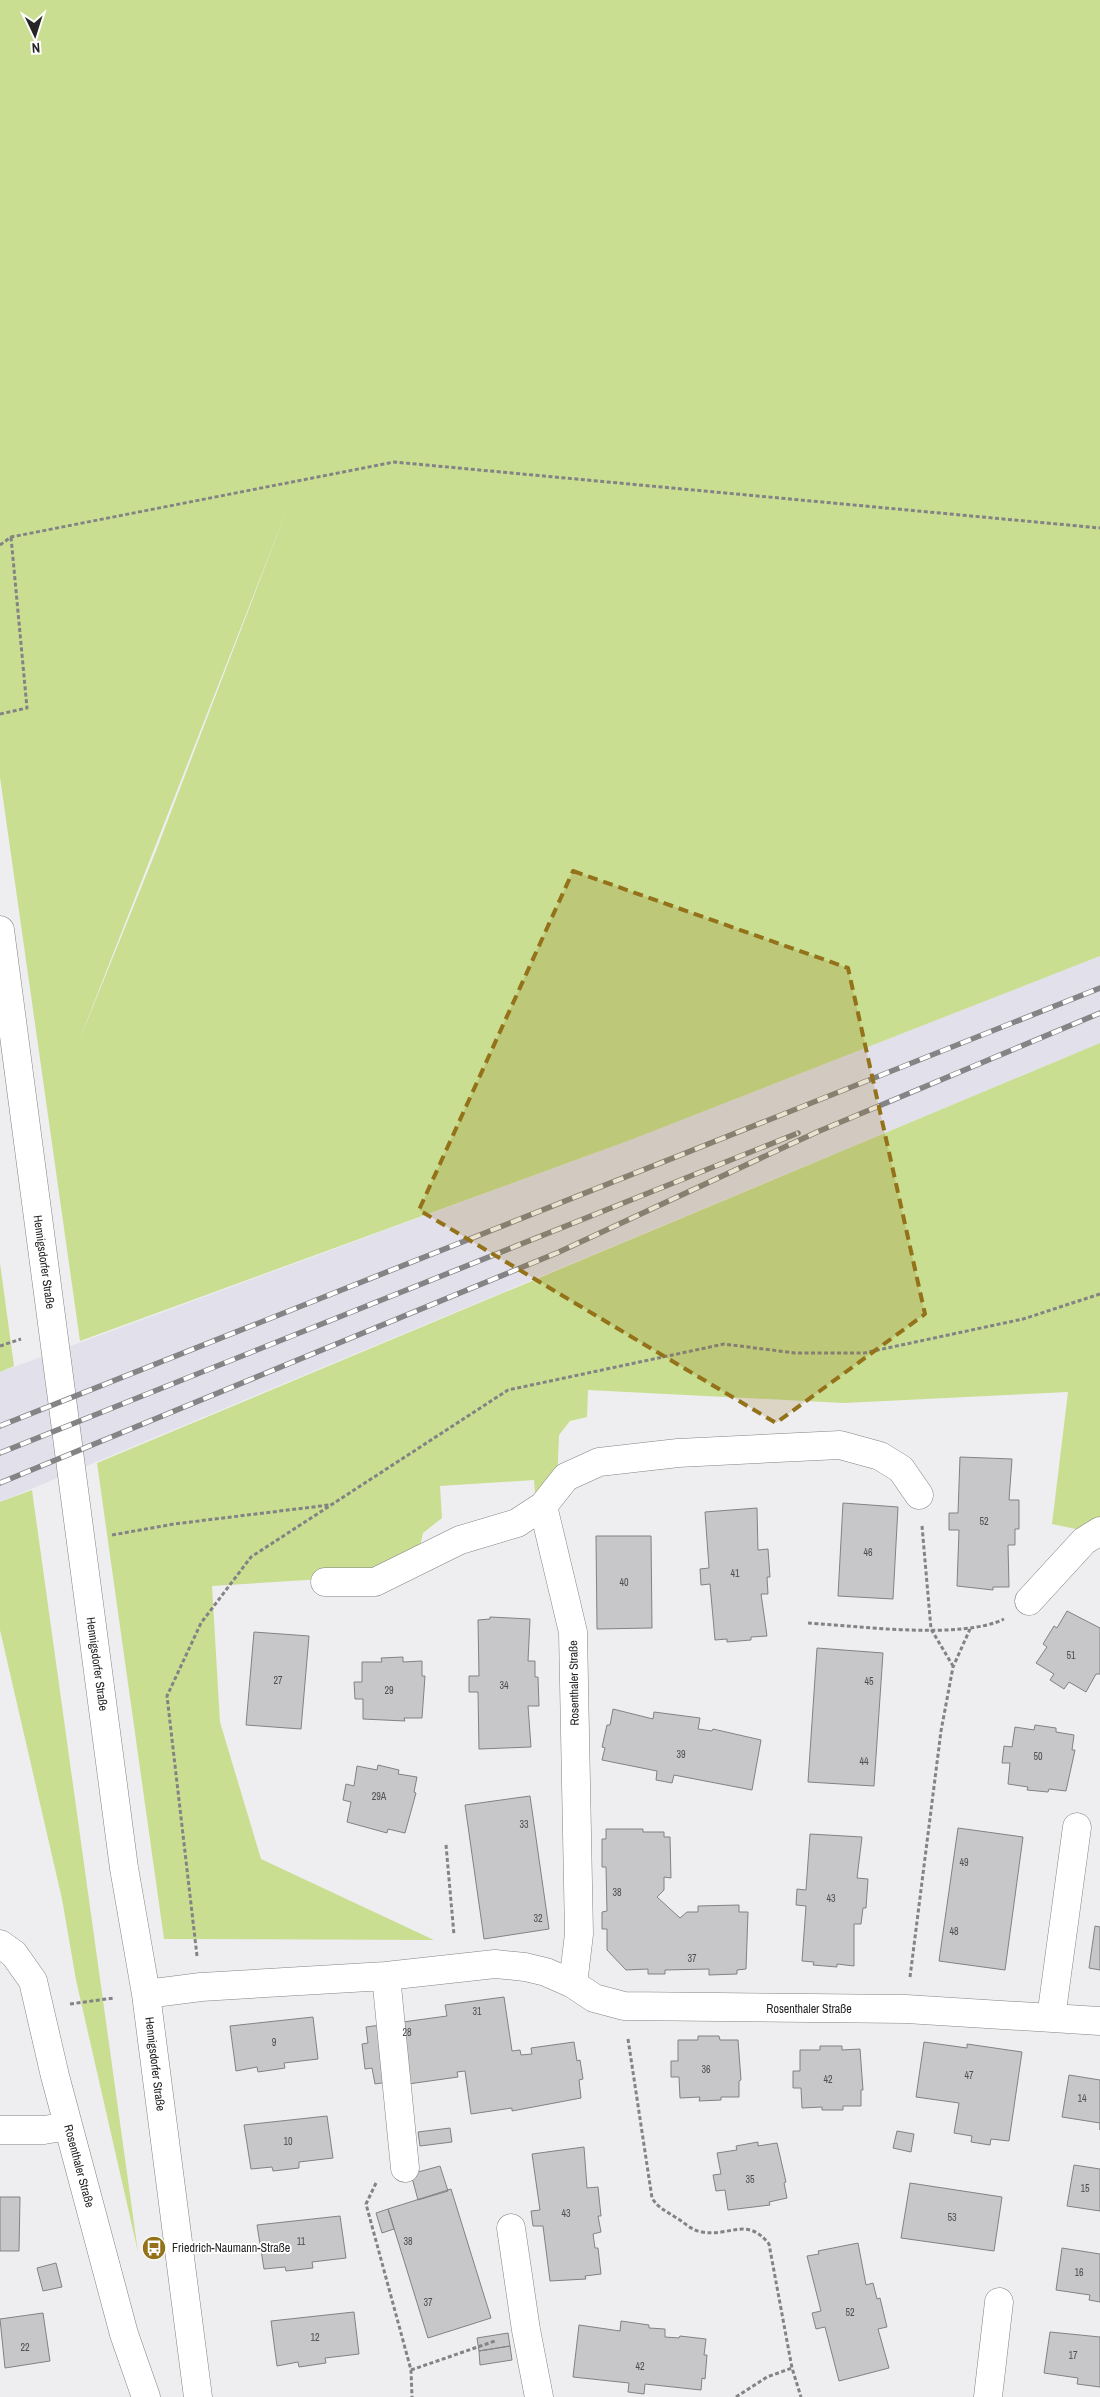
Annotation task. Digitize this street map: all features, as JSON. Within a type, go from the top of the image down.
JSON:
[{"type":"street","name":"Hennigsdorfer Straße","points":[[0,930],[124,1868],[146,1994],[198,2397]]},
{"type":"street","points":[[325,1582],[375,1582],[460,1540],[518,1523],[543,1506],[566,1477],[599,1462],[678,1453],[840,1445],[880,1456],[901,1469],[919,1494]]},
{"type":"street","name":"Rosenthaler Straße","points":[[543,1506],[573,1632],[579,1934],[573,1984]]},
{"type":"street","points":[[1029,1601],[1084,1541],[1100,1531]]},
{"type":"street","points":[[1051,2018],[1077,1827]]},
{"type":"street","name":"Rosenthaler Straße","points":[[0,1944],[14,1954],[33,1981],[68,2126],[124,2334],[146,2397]]},
{"type":"street","name":"Rosenthaler Straße","points":[[146,1994],[201,1987],[386,1976],[495,1964],[525,1967],[546,1972],[573,1984],[594,1998],[624,2006],[906,2009],[1100,2021]]},
{"type":"street","points":[[386,1976],[404,2168]]},
{"type":"street","points":[[0,2130],[44,2130],[68,2126]]},
{"type":"street","points":[[511,2228],[526,2330],[539,2397]]},
{"type":"street","points":[[988,2397],[999,2302]]},
{"type":"path","points":[[0,545],[11,537],[394,462],[1100,528]]},
{"type":"path","points":[[0,714],[27,708],[11,537]]},
{"type":"path","points":[[81,1540],[174,1524],[332,1504]]},
{"type":"path","points":[[925,1553],[932,1629],[953,1667]]},
{"type":"path","points":[[808,1623],[970,1629],[994,1624],[1012,1615],[1029,1601]]},
{"type":"path","points":[[906,2009],[941,1731],[953,1667],[970,1629]]},
{"type":"path","points":[[446,1845],[457,1968]]},
{"type":"path","points":[[40,2008],[146,1994]]},
{"type":"path","points":[[624,2006],[652,2198],[660,2208],[700,2232],[748,2228],[760,2233],[769,2244],[792,2368],[801,2397]]},
{"type":"path","points":[[366,2204],[411,2370],[412,2397]]},
{"type":"path","points":[[411,2370],[504,2338]]},
{"type":"path","points":[[736,2397],[767,2377],[792,2368]]},
{"type":"highlighted area","points":[[573,871],[848,968],[925,1314],[776,1423],[419,1210]]},
{"type":"shaded area","points":[[1100,956],[1100,1043],[0,1502],[0,1372],[633,1139]]},
{"type":"green space","points":[[0,0],[1100,0],[1100,956],[633,1139],[80,1341],[0,777]],"holes":[[[288,507],[156,851],[77,1046]]]},
{"type":"green space","points":[[1100,1043],[1100,1534],[1052,1524],[1068,1392],[844,1403],[588,1390],[587,1417],[570,1421],[559,1435],[557,1483],[536,1507],[534,1480],[440,1486],[442,1518],[423,1533],[419,1550],[354,1577],[212,1586],[220,1722],[261,1859],[434,1940],[164,1939],[97,1463]]},
{"type":"green space","points":[[0,1263],[14,1366],[0,1372]]},
{"type":"green space","points":[[32,1490],[138,2252],[76,1980],[62,1899],[0,1630],[0,1502]]},
{"type":"building","points":[[960,1457],[1012,1459],[1009,1500],[1019,1500],[1019,1529],[1015,1529],[1015,1545],[1008,1545],[1009,1587],[993,1587],[993,1590],[957,1586],[959,1530],[949,1530],[949,1513],[958,1513]]},
{"type":"building","points":[[843,1503],[898,1507],[893,1599],[838,1596]]},
{"type":"building","points":[[757,1508],[758,1550],[768,1549],[770,1577],[767,1577],[768,1594],[761,1594],[767,1636],[751,1637],[751,1640],[727,1642],[727,1639],[715,1640],[710,1584],[701,1585],[700,1569],[709,1568],[705,1512]]},
{"type":"building","points":[[596,1536],[651,1536],[652,1628],[597,1629]]},
{"type":"building","points":[[1067,1611],[1100,1628],[1100,1674],[1096,1674],[1086,1692],[1069,1682],[1064,1689],[1050,1680],[1054,1674],[1036,1663],[1047,1647],[1043,1644],[1054,1626],[1057,1628]]},
{"type":"building","points":[[490,1617],[530,1619],[528,1661],[535,1661],[535,1677],[538,1677],[539,1706],[528,1706],[531,1747],[479,1749],[478,1692],[469,1692],[469,1676],[479,1676],[478,1620],[490,1619]]},
{"type":"building","points":[[254,1632],[309,1636],[301,1729],[246,1725]]},
{"type":"building","points":[[817,1648],[883,1653],[874,1786],[808,1782]]},
{"type":"building","points":[[403,1657],[403,1662],[422,1661],[422,1676],[425,1676],[422,1718],[404,1718],[405,1721],[363,1719],[363,1699],[355,1699],[354,1682],[362,1682],[362,1662],[382,1662],[381,1658]]},
{"type":"building","points":[[613,1709],[653,1719],[654,1712],[700,1718],[698,1729],[712,1731],[713,1729],[761,1740],[752,1790],[674,1775],[672,1783],[656,1780],[657,1771],[602,1760],[605,1748],[602,1747],[607,1725],[610,1725]]},
{"type":"building","points":[[1035,1725],[1056,1728],[1056,1732],[1074,1735],[1072,1750],[1075,1750],[1066,1791],[1049,1789],[1048,1792],[1027,1790],[1028,1787],[1008,1784],[1010,1763],[1002,1763],[1004,1746],[1012,1747],[1015,1727],[1034,1730]]},
{"type":"building","points":[[378,1765],[399,1770],[398,1774],[417,1777],[414,1792],[416,1793],[405,1833],[388,1829],[387,1833],[347,1822],[351,1802],[343,1800],[346,1784],[354,1786],[357,1766],[377,1770]]},
{"type":"building","points":[[530,1796],[549,1929],[484,1939],[465,1805]]},
{"type":"building","points":[[958,1828],[1023,1837],[1005,1970],[939,1961]]},
{"type":"building","points":[[606,1829],[643,1829],[643,1832],[664,1832],[664,1837],[670,1837],[671,1878],[664,1877],[664,1890],[657,1897],[680,1918],[687,1912],[698,1912],[698,1906],[739,1905],[739,1912],[748,1912],[746,1969],[737,1970],[737,1974],[709,1975],[709,1969],[665,1970],[665,1974],[648,1974],[648,1969],[626,1970],[607,1950],[607,1929],[602,1929],[602,1912],[607,1911],[606,1867],[602,1867],[602,1839],[606,1839]]},
{"type":"building","points":[[810,1834],[862,1837],[857,1878],[868,1879],[866,1908],[863,1908],[861,1924],[854,1924],[854,1966],[837,1964],[837,1967],[813,1965],[814,1962],[802,1961],[806,1906],[796,1905],[797,1889],[806,1890]]},
{"type":"building","points":[[1095,1926],[1100,1927],[1100,1970],[1089,1968]]},
{"type":"building","points":[[504,1997],[512,2051],[520,2050],[521,2055],[532,2054],[531,2048],[574,2042],[577,2061],[580,2060],[583,2079],[579,2080],[581,2098],[512,2111],[512,2108],[471,2114],[465,2071],[457,2072],[458,2077],[408,2084],[408,2079],[375,2084],[372,2068],[365,2069],[362,2044],[368,2043],[366,2027],[447,2016],[445,2005]]},
{"type":"building","points":[[313,2017],[318,2059],[284,2063],[285,2068],[258,2072],[257,2067],[236,2071],[230,2026]]},
{"type":"building","points":[[698,2036],[719,2036],[720,2040],[738,2040],[741,2080],[739,2081],[739,2097],[721,2097],[721,2100],[699,2101],[700,2097],[680,2098],[679,2077],[671,2077],[671,2061],[678,2061],[678,2040],[698,2040]]},
{"type":"building","points":[[924,2042],[967,2048],[967,2044],[1022,2052],[1009,2141],[991,2139],[990,2145],[971,2142],[972,2136],[954,2133],[959,2103],[916,2097]]},
{"type":"building","points":[[820,2046],[842,2046],[842,2050],[860,2049],[863,2090],[861,2090],[861,2106],[843,2106],[843,2110],[822,2110],[822,2107],[802,2108],[801,2088],[793,2088],[793,2071],[800,2071],[800,2050],[820,2050]]},
{"type":"building","points":[[1069,2075],[1100,2080],[1100,2123],[1062,2117]]},
{"type":"building","points":[[327,2116],[333,2158],[299,2162],[299,2168],[273,2171],[272,2167],[251,2169],[244,2125]]},
{"type":"building","points":[[450,2128],[452,2142],[420,2146],[418,2132]]},
{"type":"building","points":[[897,2131],[914,2134],[911,2152],[893,2148]]},
{"type":"building","points":[[758,2142],[758,2146],[777,2143],[786,2182],[784,2183],[787,2198],[769,2202],[770,2205],[728,2210],[725,2190],[716,2191],[713,2175],[721,2174],[717,2153],[737,2150],[736,2146]]},
{"type":"building","points":[[584,2147],[587,2188],[598,2187],[601,2216],[598,2216],[601,2232],[593,2234],[595,2248],[598,2248],[601,2274],[585,2276],[586,2279],[550,2281],[543,2226],[533,2226],[531,2211],[540,2210],[532,2154]]},
{"type":"building","points":[[1074,2165],[1100,2169],[1100,2211],[1067,2206]]},
{"type":"building","points":[[440,2166],[448,2191],[418,2200],[411,2174]]},
{"type":"building","points":[[910,2183],[1002,2197],[994,2251],[901,2238]]},
{"type":"building","points":[[451,2189],[491,2318],[428,2338],[388,2209]]},
{"type":"building","points":[[0,2197],[20,2197],[19,2251],[0,2251]]},
{"type":"building","points":[[388,2209],[394,2229],[382,2233],[376,2213]]},
{"type":"building","points":[[340,2216],[346,2258],[312,2262],[313,2268],[286,2271],[285,2267],[264,2269],[257,2225]]},
{"type":"building","points":[[858,2243],[866,2285],[873,2283],[877,2299],[880,2298],[887,2327],[878,2329],[889,2368],[839,2381],[825,2327],[816,2329],[812,2313],[821,2311],[807,2256],[819,2254],[818,2251]]},
{"type":"building","points":[[1062,2248],[1100,2254],[1100,2302],[1089,2300],[1090,2295],[1056,2290]]},
{"type":"building","points":[[56,2263],[62,2287],[43,2291],[37,2268]]},
{"type":"building","points":[[354,2312],[359,2354],[325,2358],[326,2363],[299,2367],[298,2362],[277,2366],[271,2321]]},
{"type":"building","points":[[43,2313],[50,2361],[5,2368],[0,2319]]},
{"type":"building","points":[[621,2321],[649,2325],[649,2328],[665,2329],[665,2337],[679,2338],[680,2336],[706,2339],[704,2355],[707,2355],[705,2379],[702,2378],[701,2390],[645,2384],[644,2394],[628,2392],[629,2383],[573,2377],[579,2325],[620,2331]]},
{"type":"building","points":[[1050,2332],[1100,2337],[1100,2387],[1077,2384],[1078,2378],[1044,2373]]},
{"type":"building","points":[[508,2333],[510,2346],[479,2351],[477,2338]]},
{"type":"building","points":[[510,2346],[512,2360],[480,2365],[479,2351]]},
{"type":"railway","points":[[0,1426],[1100,988]]},
{"type":"railway","points":[[0,1483],[559,1252],[817,1132],[1100,1013]]},
{"type":"railway","points":[[0,1453],[798,1133]]},
{"type":"place","name":"Friedrich-Naumann-Straße","points":[[154,2248]]}]
